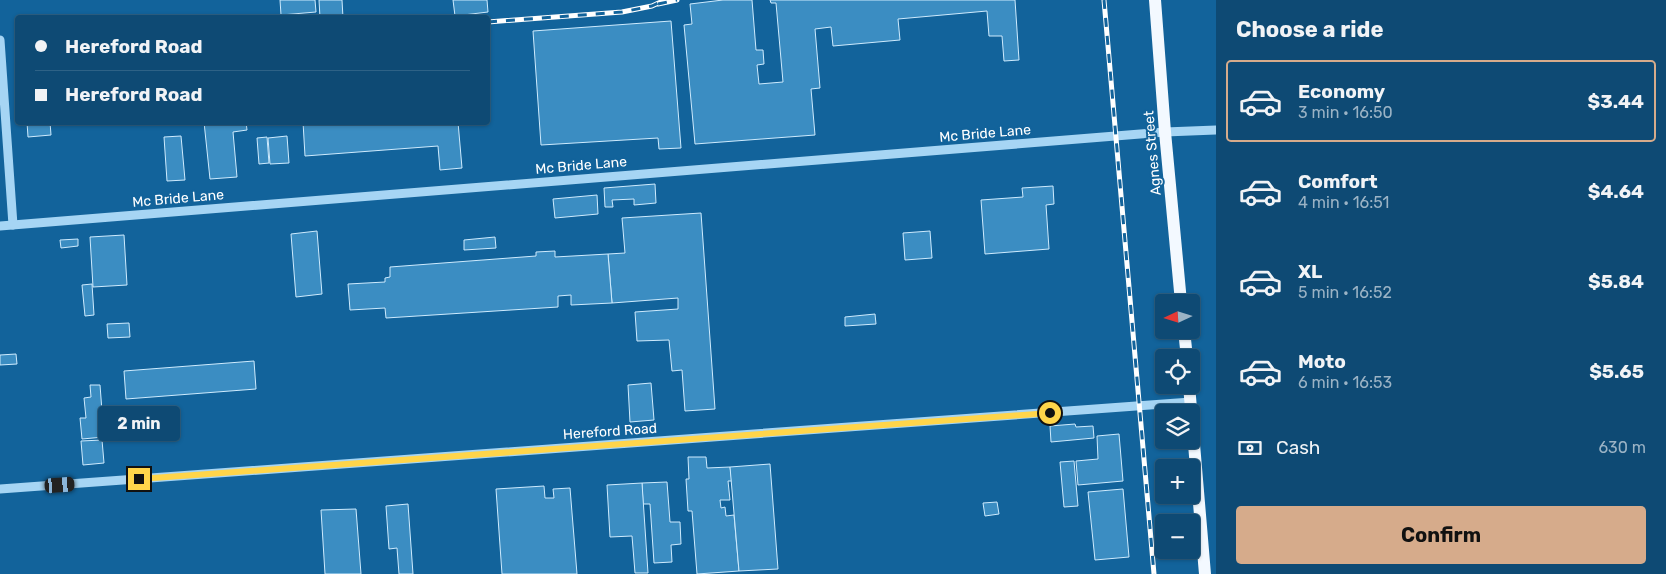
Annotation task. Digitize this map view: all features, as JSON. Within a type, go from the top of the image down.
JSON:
[{"type":"main road","name":"Agnes Street","points":[[1155,0],[1180,294]]},
{"type":"main road","points":[[1191,394],[1205,574]]},
{"type":"street","points":[[0,40],[13,225]]},
{"type":"street","name":"Mc Bride Lane","points":[[0,226],[1165,132],[1216,130]]},
{"type":"street","name":"Hereford Road","points":[[0,489],[1191,402]]},
{"type":"building","points":[[280,0],[315,0],[316,12],[281,15]]},
{"type":"building","points":[[319,0],[342,0],[343,15],[320,15]]},
{"type":"building","points":[[453,0],[487,0],[488,12],[455,15]]},
{"type":"building","points":[[723,0],[752,0],[756,50],[763,50],[764,64],[757,65],[759,84],[783,82],[776,3],[771,3],[770,0],[1015,0],[1019,60],[1004,61],[1002,36],[989,36],[987,11],[898,19],[900,40],[833,46],[831,27],[815,29],[820,88],[811,89],[815,135],[695,144],[684,25],[692,24],[690,4]]},
{"type":"building","points":[[671,21],[681,148],[659,149],[658,138],[541,145],[533,31]]},
{"type":"building","points":[[27,125],[50,125],[51,135],[28,137]]},
{"type":"building","points":[[204,125],[246,125],[247,130],[233,132],[237,177],[210,179]]},
{"type":"building","points":[[303,125],[458,125],[462,168],[440,170],[438,146],[305,156]]},
{"type":"building","points":[[181,136],[185,180],[167,181],[164,137]]},
{"type":"building","points":[[287,136],[289,163],[270,164],[268,138]]},
{"type":"building","points":[[267,137],[269,163],[259,164],[257,138]]},
{"type":"building","points":[[655,184],[656,203],[634,205],[634,199],[612,200],[613,207],[605,207],[604,188]]},
{"type":"building","points":[[1053,186],[1054,204],[1046,205],[1049,249],[985,254],[981,200],[1023,197],[1022,188]]},
{"type":"building","points":[[597,195],[598,214],[555,218],[553,199]]},
{"type":"building","points":[[701,213],[715,409],[685,411],[682,370],[672,371],[669,340],[637,341],[635,312],[678,309],[678,298],[612,303],[608,254],[625,253],[622,218]]},
{"type":"building","points":[[317,231],[322,294],[296,297],[291,234]]},
{"type":"building","points":[[930,231],[932,258],[905,260],[903,233]]},
{"type":"building","points":[[124,235],[127,285],[93,287],[90,237]]},
{"type":"building","points":[[495,237],[496,248],[464,250],[464,240]]},
{"type":"building","points":[[78,239],[78,246],[61,248],[60,240]]},
{"type":"building","points":[[555,251],[555,257],[608,254],[612,303],[571,305],[571,295],[558,296],[558,307],[386,318],[385,308],[350,310],[348,284],[385,282],[385,278],[390,277],[390,267],[536,256],[536,252]]},
{"type":"building","points":[[92,284],[94,315],[85,316],[82,285]]},
{"type":"building","points":[[875,314],[876,324],[845,326],[845,317]]},
{"type":"building","points":[[129,323],[130,337],[108,338],[107,324]]},
{"type":"building","points":[[16,354],[17,364],[0,365],[0,355]]},
{"type":"building","points":[[254,361],[256,389],[126,399],[124,371]]},
{"type":"building","points":[[651,383],[654,420],[630,422],[628,385]]},
{"type":"building","points":[[90,385],[100,385],[104,437],[82,439],[80,418],[86,418],[84,398],[91,397]]},
{"type":"building","points":[[1075,424],[1076,427],[1093,426],[1094,438],[1051,442],[1050,426]]},
{"type":"building","points":[[1119,434],[1123,481],[1078,485],[1076,461],[1098,459],[1097,436]]},
{"type":"building","points":[[102,440],[104,463],[83,465],[81,441]]},
{"type":"building","points":[[688,457],[706,457],[707,468],[730,467],[732,481],[728,481],[730,500],[720,500],[721,508],[725,507],[726,516],[734,515],[739,571],[697,574],[692,511],[688,511],[686,479],[689,479]]},
{"type":"building","points":[[1074,461],[1078,506],[1064,507],[1060,462]]},
{"type":"building","points":[[770,464],[778,569],[739,571],[730,467]]},
{"type":"building","points":[[667,482],[670,522],[680,522],[681,544],[671,545],[672,562],[654,563],[650,504],[643,504],[642,483]]},
{"type":"building","points":[[642,483],[648,573],[635,573],[632,536],[610,537],[607,485]]},
{"type":"building","points":[[544,486],[545,498],[554,498],[553,489],[570,488],[577,574],[502,574],[496,489]]},
{"type":"building","points":[[1123,489],[1129,557],[1095,560],[1088,492]]},
{"type":"building","points":[[997,502],[999,514],[985,516],[983,503]]},
{"type":"building","points":[[408,504],[413,574],[399,574],[397,548],[389,549],[386,506]]},
{"type":"building","points":[[356,509],[361,574],[325,574],[321,510]]},
{"type":"railway","points":[[490,22],[622,12],[652,6],[665,0]]},
{"type":"railway","points":[[658,4],[677,0]]},
{"type":"railway","points":[[1104,0],[1154,574]]},
{"type":"route","points":[[139,479],[1050,413]]}]
